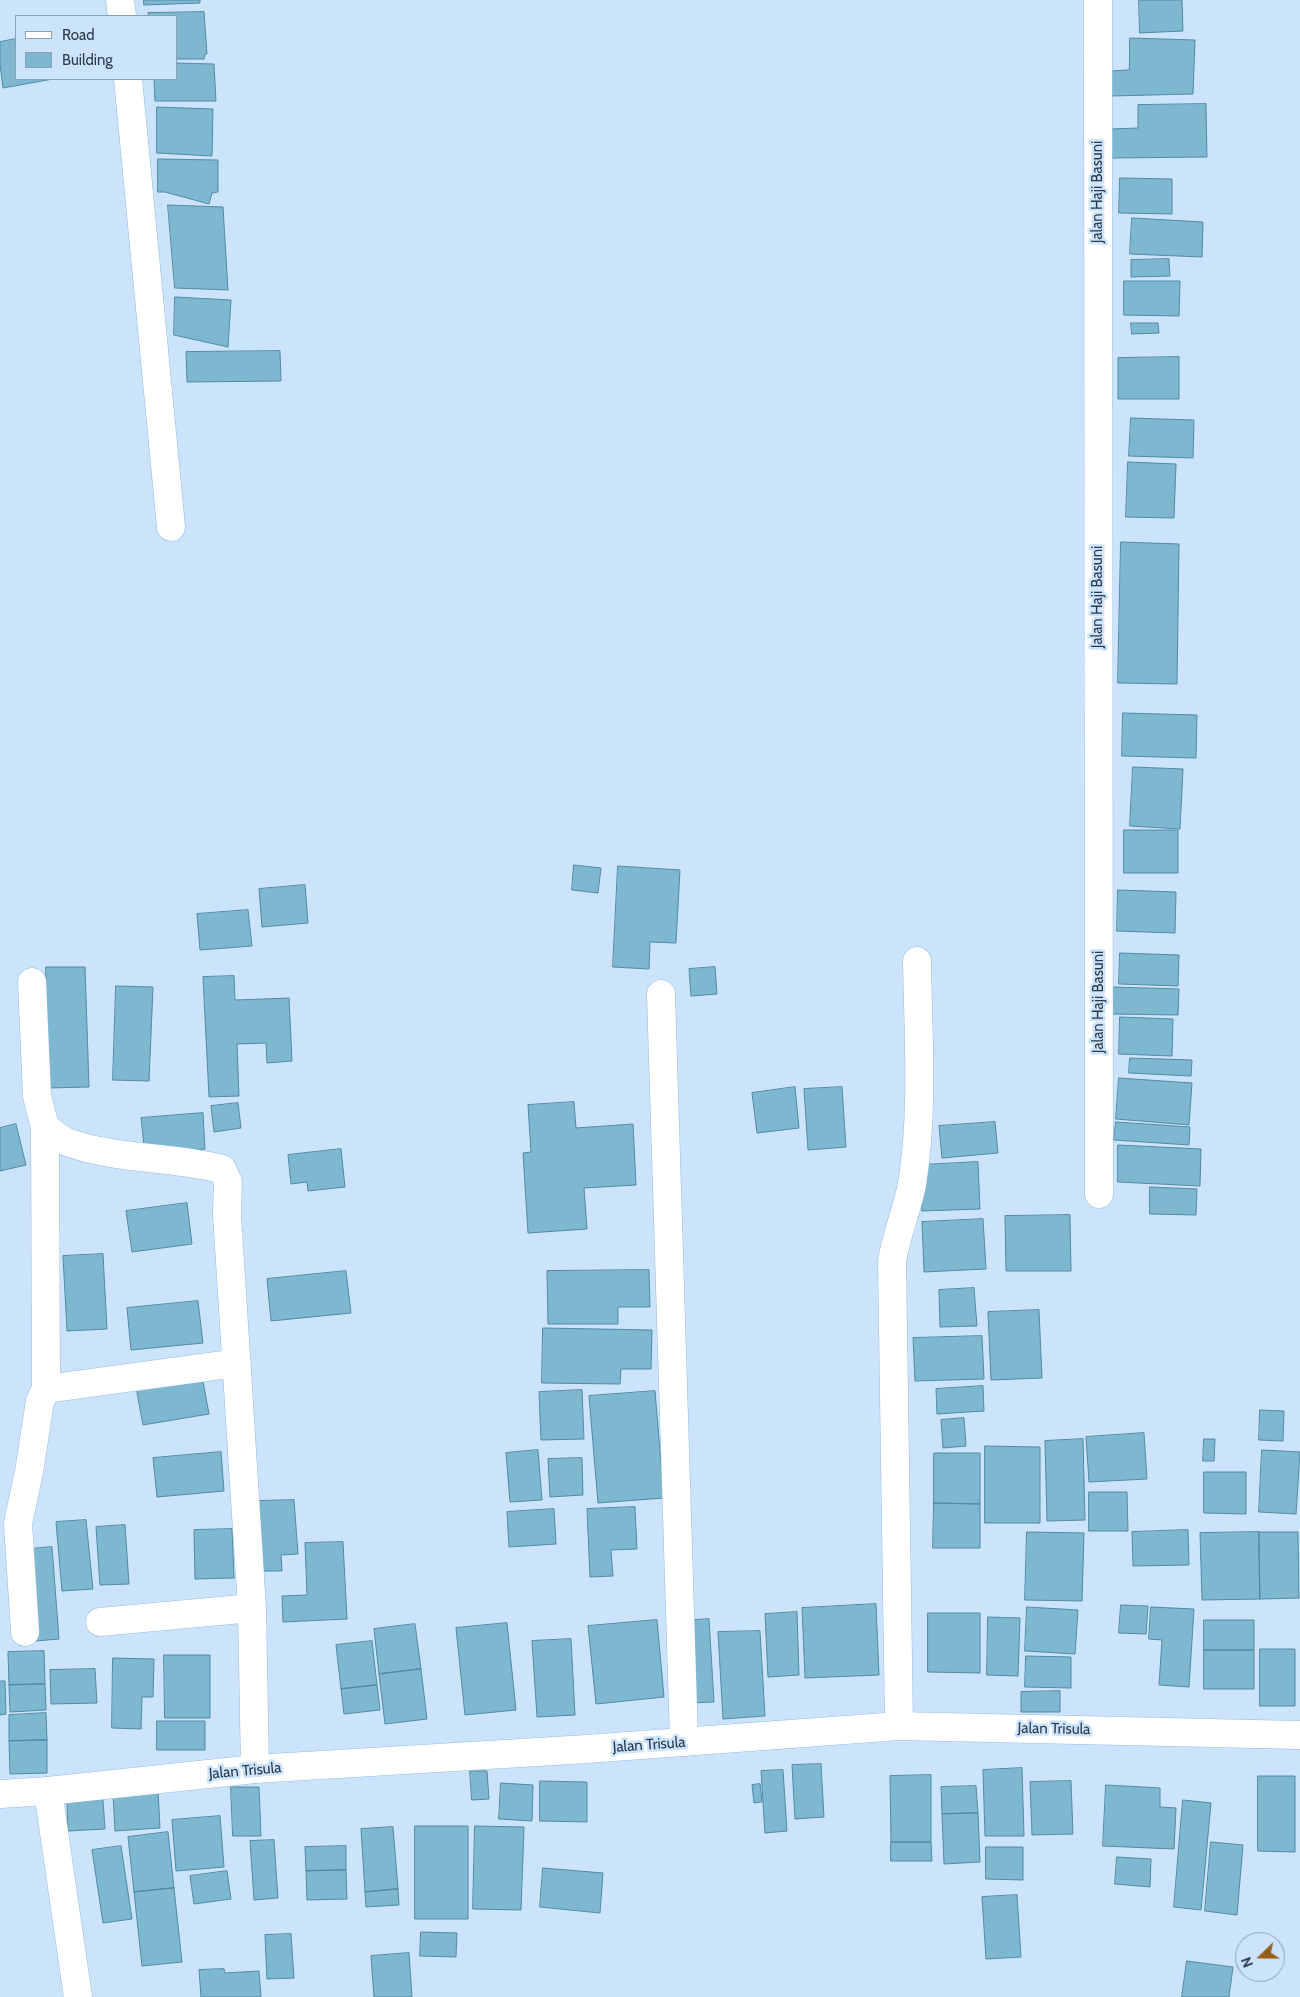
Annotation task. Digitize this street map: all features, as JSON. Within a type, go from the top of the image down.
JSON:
[{"type":"street","points":[[120,0],[122,15]]},
{"type":"street","name":"Jalan Haji Basuni","points":[[1098,0],[1099,1194]]},
{"type":"street","points":[[128,80],[171,527]]},
{"type":"street","points":[[899,1726],[892,1262],[895,1242],[908,1203],[912,1183],[919,1117],[917,961]]},
{"type":"street","points":[[26,1632],[18,1523],[30,1472],[40,1401],[46,1389],[45,1127],[37,1096],[32,982]]},
{"type":"street","points":[[661,994],[684,1742]]},
{"type":"street","points":[[45,1127],[65,1141],[92,1149],[222,1169],[228,1182],[228,1214],[252,1608],[255,1769]]},
{"type":"street","points":[[46,1389],[237,1363]]},
{"type":"street","points":[[100,1622],[252,1608]]},
{"type":"street","name":"Jalan Trisula","points":[[0,1794],[48,1791],[255,1769],[684,1742],[899,1726],[1300,1735]]},
{"type":"street","points":[[48,1791],[78,1997]]},
{"type":"building","points":[[144,0],[200,0],[200,3],[144,5]]},
{"type":"building","points":[[1139,0],[1182,0],[1183,31],[1140,33]]},
{"type":"building","points":[[204,12],[207,54],[205,54],[204,59],[178,59],[178,15],[149,15],[148,13]]},
{"type":"building","points":[[1130,38],[1195,40],[1193,94],[1111,96],[1110,71],[1129,70]]},
{"type":"building","points":[[15,39],[15,80],[47,80],[3,88],[0,42]]},
{"type":"building","points":[[178,63],[214,64],[216,101],[155,101],[154,80],[178,80]]},
{"type":"building","points":[[1206,104],[1207,157],[1111,158],[1110,129],[1138,128],[1138,105]]},
{"type":"building","points":[[157,107],[213,109],[212,156],[157,153]]},
{"type":"building","points":[[158,159],[218,160],[218,192],[212,193],[209,204],[165,192],[158,192]]},
{"type":"building","points":[[1120,178],[1172,179],[1172,214],[1119,213]]},
{"type":"building","points":[[168,205],[223,207],[228,290],[175,288]]},
{"type":"building","points":[[1132,218],[1203,222],[1202,257],[1130,254]]},
{"type":"building","points":[[1169,259],[1170,276],[1131,277],[1131,260]]},
{"type":"building","points":[[1124,281],[1180,281],[1179,316],[1124,315]]},
{"type":"building","points":[[175,297],[231,300],[228,347],[174,335]]},
{"type":"building","points":[[1131,323],[1158,323],[1159,333],[1132,334]]},
{"type":"building","points":[[280,351],[281,381],[187,382],[186,352]]},
{"type":"building","points":[[1179,357],[1179,399],[1118,399],[1118,358]]},
{"type":"building","points":[[1131,418],[1194,420],[1193,458],[1129,456]]},
{"type":"building","points":[[1128,462],[1176,464],[1174,518],[1126,517]]},
{"type":"building","points":[[1121,542],[1179,544],[1177,684],[1118,683]]},
{"type":"building","points":[[1123,713],[1197,715],[1196,758],[1122,756]]},
{"type":"building","points":[[1133,767],[1183,769],[1180,829],[1130,826]]},
{"type":"building","points":[[1124,830],[1178,830],[1178,873],[1124,873]]},
{"type":"building","points":[[574,865],[601,868],[598,893],[572,890]]},
{"type":"building","points":[[618,866],[680,870],[676,943],[650,942],[649,969],[613,967]]},
{"type":"building","points":[[305,885],[308,923],[262,927],[259,889]]},
{"type":"building","points":[[1118,890],[1176,892],[1175,933],[1117,931]]},
{"type":"building","points":[[248,910],[252,946],[200,950],[197,914]]},
{"type":"building","points":[[1120,953],[1179,955],[1178,986],[1119,984]]},
{"type":"building","points":[[46,967],[85,967],[89,1087],[48,1088]]},
{"type":"building","points":[[715,967],[717,994],[691,996],[689,969]]},
{"type":"building","points":[[234,976],[235,1000],[289,998],[292,1061],[267,1063],[266,1043],[237,1044],[239,1096],[209,1097],[203,977]]},
{"type":"building","points":[[116,986],[153,987],[149,1081],[113,1080]]},
{"type":"building","points":[[1112,987],[1179,989],[1178,1015],[1111,1014]]},
{"type":"building","points":[[1120,1017],[1173,1019],[1172,1056],[1119,1054]]},
{"type":"building","points":[[1130,1058],[1192,1060],[1191,1076],[1129,1073]]},
{"type":"building","points":[[1119,1078],[1192,1083],[1189,1125],[1116,1119]]},
{"type":"building","points":[[795,1087],[799,1128],[757,1133],[752,1093]]},
{"type":"building","points":[[842,1087],[846,1147],[808,1150],[804,1089]]},
{"type":"building","points":[[574,1102],[576,1128],[633,1124],[636,1185],[584,1188],[587,1229],[528,1233],[523,1153],[531,1152],[528,1105]]},
{"type":"building","points":[[238,1103],[241,1128],[214,1132],[211,1106]]},
{"type":"building","points":[[203,1113],[205,1149],[145,1155],[141,1118]]},
{"type":"building","points":[[995,1122],[998,1153],[942,1158],[939,1126]]},
{"type":"building","points":[[1116,1122],[1190,1127],[1189,1145],[1114,1140]]},
{"type":"building","points":[[16,1124],[26,1165],[0,1171],[0,1128]]},
{"type":"building","points":[[1118,1145],[1201,1149],[1200,1186],[1118,1182]]},
{"type":"building","points":[[341,1149],[345,1187],[308,1191],[307,1182],[291,1184],[288,1155]]},
{"type":"building","points":[[978,1162],[980,1209],[922,1211],[920,1165]]},
{"type":"building","points":[[1150,1187],[1197,1189],[1196,1215],[1150,1214]]},
{"type":"building","points":[[187,1203],[192,1244],[132,1252],[126,1211]]},
{"type":"building","points":[[1070,1215],[1071,1271],[1006,1271],[1005,1216]]},
{"type":"building","points":[[983,1219],[986,1269],[924,1272],[922,1222]]},
{"type":"building","points":[[103,1254],[107,1329],[67,1331],[63,1256]]},
{"type":"building","points":[[649,1270],[650,1307],[618,1307],[618,1324],[548,1324],[547,1271]]},
{"type":"building","points":[[346,1271],[351,1313],[271,1321],[267,1279]]},
{"type":"building","points":[[974,1288],[977,1326],[940,1327],[939,1290]]},
{"type":"building","points":[[198,1301],[203,1343],[131,1350],[127,1308]]},
{"type":"building","points":[[1039,1310],[1042,1378],[991,1380],[988,1312]]},
{"type":"building","points":[[543,1328],[652,1330],[651,1369],[621,1369],[620,1384],[542,1383]]},
{"type":"building","points":[[982,1336],[984,1379],[915,1381],[913,1338]]},
{"type":"building","points":[[202,1376],[209,1414],[143,1425],[136,1387]]},
{"type":"building","points":[[983,1386],[984,1411],[937,1414],[936,1389]]},
{"type":"building","points":[[582,1390],[584,1439],[541,1440],[539,1392]]},
{"type":"building","points":[[655,1391],[664,1498],[598,1503],[589,1396]]},
{"type":"building","points":[[1260,1410],[1284,1411],[1283,1441],[1259,1440]]},
{"type":"building","points":[[964,1418],[966,1446],[943,1448],[941,1420]]},
{"type":"building","points":[[1144,1433],[1147,1479],[1089,1482],[1086,1437]]},
{"type":"building","points":[[1083,1439],[1085,1520],[1047,1521],[1045,1441]]},
{"type":"building","points":[[1204,1439],[1215,1439],[1214,1461],[1203,1461]]},
{"type":"building","points":[[985,1446],[1040,1447],[1040,1523],[985,1523]]},
{"type":"building","points":[[538,1450],[542,1500],[510,1502],[506,1453]]},
{"type":"building","points":[[1262,1450],[1300,1452],[1296,1514],[1259,1512]]},
{"type":"building","points":[[221,1452],[224,1491],[157,1497],[153,1458]]},
{"type":"building","points":[[934,1453],[980,1453],[980,1504],[934,1503]]},
{"type":"building","points":[[582,1458],[583,1495],[550,1497],[548,1459]]},
{"type":"building","points":[[1204,1472],[1246,1472],[1246,1514],[1204,1513]]},
{"type":"building","points":[[1089,1492],[1127,1492],[1128,1531],[1089,1531]]},
{"type":"building","points":[[294,1500],[298,1554],[281,1555],[282,1571],[263,1571],[259,1501]]},
{"type":"building","points":[[934,1503],[980,1504],[980,1548],[933,1548]]},
{"type":"building","points":[[635,1507],[637,1549],[611,1550],[613,1576],[590,1577],[587,1509]]},
{"type":"building","points":[[554,1509],[556,1544],[509,1547],[507,1512]]},
{"type":"building","points":[[86,1520],[93,1589],[62,1591],[56,1522]]},
{"type":"building","points":[[125,1525],[129,1584],[100,1585],[96,1527]]},
{"type":"building","points":[[232,1529],[234,1578],[195,1579],[194,1530]]},
{"type":"building","points":[[1188,1530],[1189,1565],[1133,1566],[1132,1532]]},
{"type":"building","points":[[1027,1532],[1084,1533],[1082,1601],[1025,1600]]},
{"type":"building","points":[[1259,1532],[1298,1532],[1299,1598],[1260,1599]]},
{"type":"building","points":[[1259,1532],[1260,1599],[1202,1600],[1200,1533]]},
{"type":"building","points":[[343,1542],[347,1619],[283,1622],[282,1596],[307,1595],[305,1543]]},
{"type":"building","points":[[52,1547],[59,1639],[36,1641],[29,1549]]},
{"type":"building","points":[[876,1604],[879,1675],[805,1678],[802,1608]]},
{"type":"building","points":[[1121,1605],[1148,1606],[1146,1634],[1119,1633]]},
{"type":"building","points":[[1027,1607],[1078,1610],[1075,1654],[1025,1651]]},
{"type":"building","points":[[1151,1607],[1194,1609],[1189,1687],[1159,1685],[1162,1640],[1149,1639]]},
{"type":"building","points":[[797,1612],[799,1675],[768,1677],[765,1614]]},
{"type":"building","points":[[928,1613],[980,1613],[980,1673],[928,1672]]},
{"type":"building","points":[[988,1617],[1020,1618],[1018,1676],[987,1675]]},
{"type":"building","points":[[709,1619],[714,1702],[687,1703],[682,1621]]},
{"type":"building","points":[[657,1620],[664,1697],[596,1704],[588,1626]]},
{"type":"building","points":[[1204,1620],[1254,1620],[1254,1650],[1204,1650]]},
{"type":"building","points":[[507,1623],[516,1710],[465,1715],[456,1628]]},
{"type":"building","points":[[415,1624],[421,1669],[379,1674],[374,1629]]},
{"type":"building","points":[[760,1631],[765,1716],[723,1719],[718,1632]]},
{"type":"building","points":[[571,1639],[575,1715],[537,1717],[532,1641]]},
{"type":"building","points":[[372,1641],[377,1685],[341,1689],[336,1645]]},
{"type":"building","points":[[1260,1649],[1295,1649],[1295,1706],[1260,1706]]},
{"type":"building","points":[[1204,1650],[1254,1650],[1254,1689],[1204,1689]]},
{"type":"building","points":[[44,1651],[45,1684],[9,1685],[8,1652]]},
{"type":"building","points":[[164,1655],[210,1655],[210,1718],[165,1718]]},
{"type":"building","points":[[1026,1656],[1071,1657],[1071,1688],[1025,1687]]},
{"type":"building","points":[[113,1658],[154,1659],[153,1697],[142,1697],[141,1729],[112,1728]]},
{"type":"building","points":[[95,1669],[97,1703],[51,1704],[50,1670]]},
{"type":"building","points":[[421,1669],[427,1719],[385,1724],[379,1674]]},
{"type":"building","points":[[0,1681],[5,1681],[6,1714],[0,1715]]},
{"type":"building","points":[[45,1684],[46,1710],[10,1712],[9,1685]]},
{"type":"building","points":[[377,1685],[380,1710],[344,1714],[341,1689]]},
{"type":"building","points":[[1060,1691],[1060,1712],[1021,1712],[1021,1692]]},
{"type":"building","points":[[46,1713],[47,1740],[9,1741],[9,1715]]},
{"type":"building","points":[[157,1721],[205,1721],[205,1750],[157,1750]]},
{"type":"building","points":[[47,1740],[47,1773],[10,1774],[9,1741]]},
{"type":"building","points":[[821,1764],[824,1817],[795,1819],[792,1765]]},
{"type":"building","points":[[1022,1768],[1024,1836],[985,1836],[983,1770]]},
{"type":"building","points":[[783,1770],[787,1831],[765,1833],[761,1771]]},
{"type":"building","points":[[470,1771],[487,1771],[489,1799],[472,1800]]},
{"type":"building","points":[[931,1775],[931,1842],[891,1842],[890,1776]]},
{"type":"building","points":[[1258,1776],[1295,1776],[1295,1852],[1258,1851]]},
{"type":"building","points":[[540,1781],[587,1782],[587,1822],[540,1821]]},
{"type":"building","points":[[1071,1781],[1073,1834],[1032,1835],[1030,1782]]},
{"type":"building","points":[[501,1783],[533,1785],[532,1821],[499,1819]]},
{"type":"building","points":[[760,1784],[762,1802],[754,1803],[752,1785]]},
{"type":"building","points":[[1106,1785],[1160,1788],[1160,1807],[1176,1808],[1174,1849],[1103,1846]]},
{"type":"building","points":[[976,1786],[978,1813],[942,1814],[941,1787]]},
{"type":"building","points":[[231,1787],[259,1787],[261,1836],[233,1836]]},
{"type":"building","points":[[158,1790],[160,1828],[115,1831],[113,1794]]},
{"type":"building","points":[[103,1800],[105,1829],[68,1831],[67,1803]]},
{"type":"building","points":[[1183,1800],[1211,1803],[1201,1910],[1174,1907]]},
{"type":"building","points":[[978,1813],[980,1862],[944,1864],[942,1814]]},
{"type":"building","points":[[220,1816],[224,1867],[176,1871],[172,1820]]},
{"type":"building","points":[[415,1826],[468,1826],[468,1919],[415,1919]]},
{"type":"building","points":[[475,1826],[524,1827],[521,1910],[473,1909]]},
{"type":"building","points":[[393,1827],[398,1889],[365,1892],[361,1829]]},
{"type":"building","points":[[168,1832],[174,1888],[134,1892],[128,1837]]},
{"type":"building","points":[[274,1840],[278,1898],[254,1900],[250,1841]]},
{"type":"building","points":[[891,1842],[931,1842],[932,1861],[891,1861]]},
{"type":"building","points":[[1211,1842],[1243,1845],[1237,1915],[1205,1911]]},
{"type":"building","points":[[121,1846],[132,1919],[103,1923],[92,1850]]},
{"type":"building","points":[[346,1846],[346,1870],[306,1871],[305,1847]]},
{"type":"building","points":[[986,1847],[1023,1847],[1023,1880],[986,1879]]},
{"type":"building","points":[[1117,1857],[1151,1859],[1150,1887],[1115,1884]]},
{"type":"building","points":[[543,1868],[603,1873],[600,1913],[540,1907]]},
{"type":"building","points":[[346,1870],[347,1899],[307,1900],[306,1871]]},
{"type":"building","points":[[227,1871],[231,1899],[194,1904],[190,1876]]},
{"type":"building","points":[[174,1888],[182,1962],[142,1966],[134,1892]]},
{"type":"building","points":[[398,1889],[399,1905],[366,1907],[365,1892]]},
{"type":"building","points":[[1017,1895],[1021,1957],[986,1959],[982,1897]]},
{"type":"building","points":[[421,1932],[457,1933],[456,1957],[420,1956]]},
{"type":"building","points":[[291,1934],[294,1978],[267,1979],[265,1935]]},
{"type":"building","points":[[409,1953],[412,1997],[374,1997],[371,1956]]},
{"type":"building","points":[[1187,1961],[1233,1967],[1229,1997],[1182,1997]]},
{"type":"building","points":[[224,1969],[225,1973],[259,1971],[261,1997],[201,1997],[199,1970]]}]
